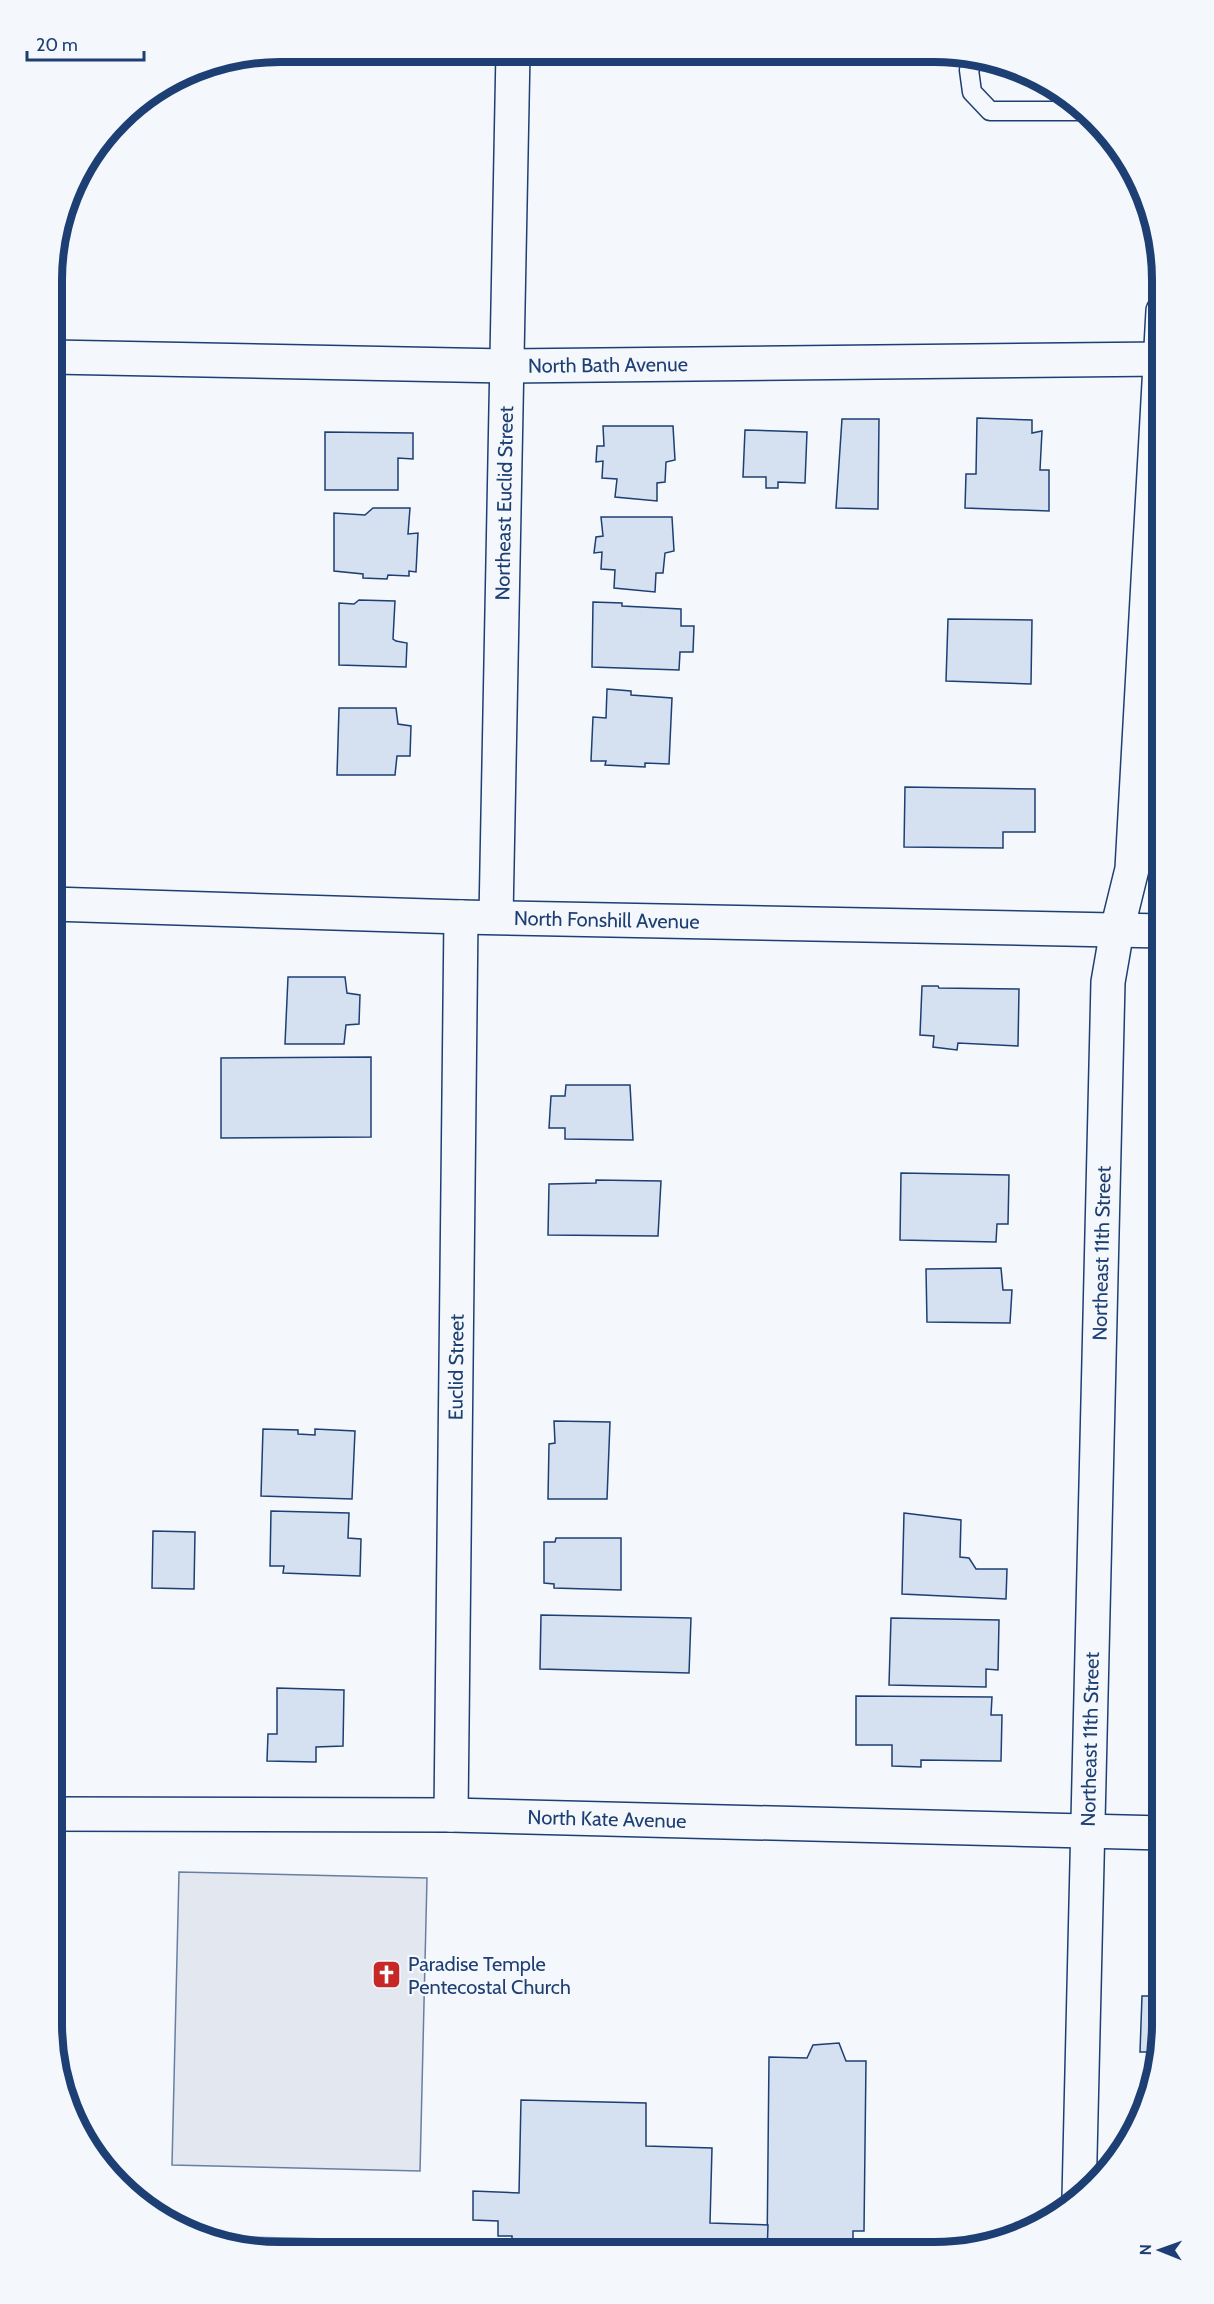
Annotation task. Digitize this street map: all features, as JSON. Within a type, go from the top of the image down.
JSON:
[{"type":"street","name":"Northeast Euclid Street","points":[[496,917],[513,62]]},
{"type":"street","name":"North Bath Avenue","points":[[62,357],[506,366],[1152,359]]},
{"type":"street","name":"Northeast 11th Street","points":[[1079,2187],[1108,982],[1117,930],[1132,869],[1152,529]]},
{"type":"street","name":"North Fonshill Avenue","points":[[62,904],[461,917],[1152,931]]},
{"type":"street","name":"Euclid Street","points":[[451,1815],[461,917]]},
{"type":"street","name":"North Kate Avenue","points":[[62,1814],[451,1815],[1152,1833]]},
{"type":"lane","points":[[972,65],[969,70],[972,92],[990,111],[1072,111]]},
{"type":"shaded area","points":[[179,1872],[427,1878],[420,2171],[172,2165]]},
{"type":"shaded area","points":[[231,2237],[416,2241],[265,2242]]},
{"type":"building","points":[[977,418],[1032,420],[1032,433],[1042,431],[1040,470],[1049,470],[1049,511],[965,508],[966,474],[976,474]]},
{"type":"building","points":[[842,419],[879,419],[878,509],[836,508]]},
{"type":"building","points":[[603,426],[673,426],[675,460],[666,462],[665,482],[657,483],[657,501],[615,497],[617,479],[602,478],[603,461],[596,462],[597,446],[604,446]]},
{"type":"building","points":[[745,430],[807,432],[805,483],[778,482],[778,488],[766,488],[766,477],[743,477]]},
{"type":"building","points":[[325,432],[413,433],[413,459],[398,458],[398,490],[325,490]]},
{"type":"building","points":[[373,508],[410,508],[408,534],[418,533],[416,572],[409,571],[409,576],[388,575],[387,579],[363,578],[363,574],[334,571],[334,513],[365,515]]},
{"type":"building","points":[[601,517],[672,517],[674,551],[665,553],[663,573],[656,573],[655,592],[614,588],[615,570],[601,569],[602,552],[594,553],[596,537],[603,536]]},
{"type":"building","points":[[359,600],[395,601],[393,639],[407,643],[406,667],[339,665],[339,603],[354,604]]},
{"type":"building","points":[[593,602],[681,609],[681,626],[694,626],[693,652],[680,652],[679,670],[592,667]]},
{"type":"building","points":[[948,619],[1032,620],[1031,684],[946,681]]},
{"type":"building","points":[[607,689],[631,691],[631,695],[672,698],[669,764],[645,763],[645,767],[605,765],[606,761],[591,761],[593,717],[606,718]]},
{"type":"building","points":[[339,708],[396,708],[398,724],[411,726],[410,756],[397,756],[395,775],[337,775]]},
{"type":"building","points":[[905,787],[1035,789],[1035,832],[1003,832],[1003,848],[904,847]]},
{"type":"building","points":[[288,977],[345,977],[347,993],[360,995],[359,1024],[346,1025],[344,1044],[285,1044]]},
{"type":"building","points":[[922,986],[1019,989],[1018,1046],[958,1043],[957,1050],[933,1047],[934,1036],[920,1035]]},
{"type":"building","points":[[371,1057],[371,1137],[221,1138],[221,1058]]},
{"type":"building","points":[[566,1085],[630,1085],[633,1140],[565,1139],[565,1128],[549,1128],[551,1096],[565,1096]]},
{"type":"building","points":[[901,1173],[1009,1175],[1008,1224],[997,1224],[996,1242],[900,1240]]},
{"type":"building","points":[[596,1180],[661,1181],[658,1236],[548,1235],[549,1184],[596,1183]]},
{"type":"building","points":[[1001,1268],[1003,1290],[1012,1290],[1010,1323],[927,1322],[926,1269]]},
{"type":"building","points":[[554,1421],[610,1422],[607,1499],[548,1499],[549,1444],[555,1443]]},
{"type":"building","points":[[263,1429],[298,1430],[298,1434],[315,1435],[315,1429],[355,1431],[352,1499],[261,1496]]},
{"type":"building","points":[[271,1511],[349,1513],[348,1538],[361,1539],[360,1576],[283,1573],[284,1566],[270,1566]]},
{"type":"building","points":[[904,1513],[961,1520],[960,1557],[969,1558],[976,1569],[1007,1569],[1006,1599],[902,1594]]},
{"type":"building","points":[[153,1531],[195,1532],[194,1589],[152,1588]]},
{"type":"building","points":[[556,1538],[621,1538],[621,1590],[554,1588],[554,1584],[544,1583],[544,1542],[555,1542]]},
{"type":"building","points":[[541,1615],[691,1618],[689,1673],[540,1669]]},
{"type":"building","points":[[891,1618],[999,1620],[998,1670],[986,1669],[986,1687],[889,1685]]},
{"type":"building","points":[[277,1688],[344,1690],[343,1746],[316,1747],[316,1762],[267,1761],[268,1734],[277,1734]]},
{"type":"building","points":[[856,1696],[992,1697],[991,1715],[1002,1715],[1001,1761],[921,1760],[921,1767],[892,1766],[892,1745],[856,1745]]},
{"type":"building","points":[[1142,1996],[1152,1996],[1151,2052],[1140,2052]]},
{"type":"building","points":[[839,2043],[846,2061],[866,2061],[864,2231],[853,2231],[853,2242],[767,2242],[769,2057],[807,2058],[813,2045]]},
{"type":"building","points":[[521,2100],[646,2103],[646,2146],[712,2148],[710,2223],[768,2225],[767,2242],[512,2242],[512,2236],[498,2236],[498,2221],[473,2220],[473,2191],[519,2193]]},
{"type":"place","name":"Paradise Temple Pentecostal Church","points":[[387,1975]]}]
